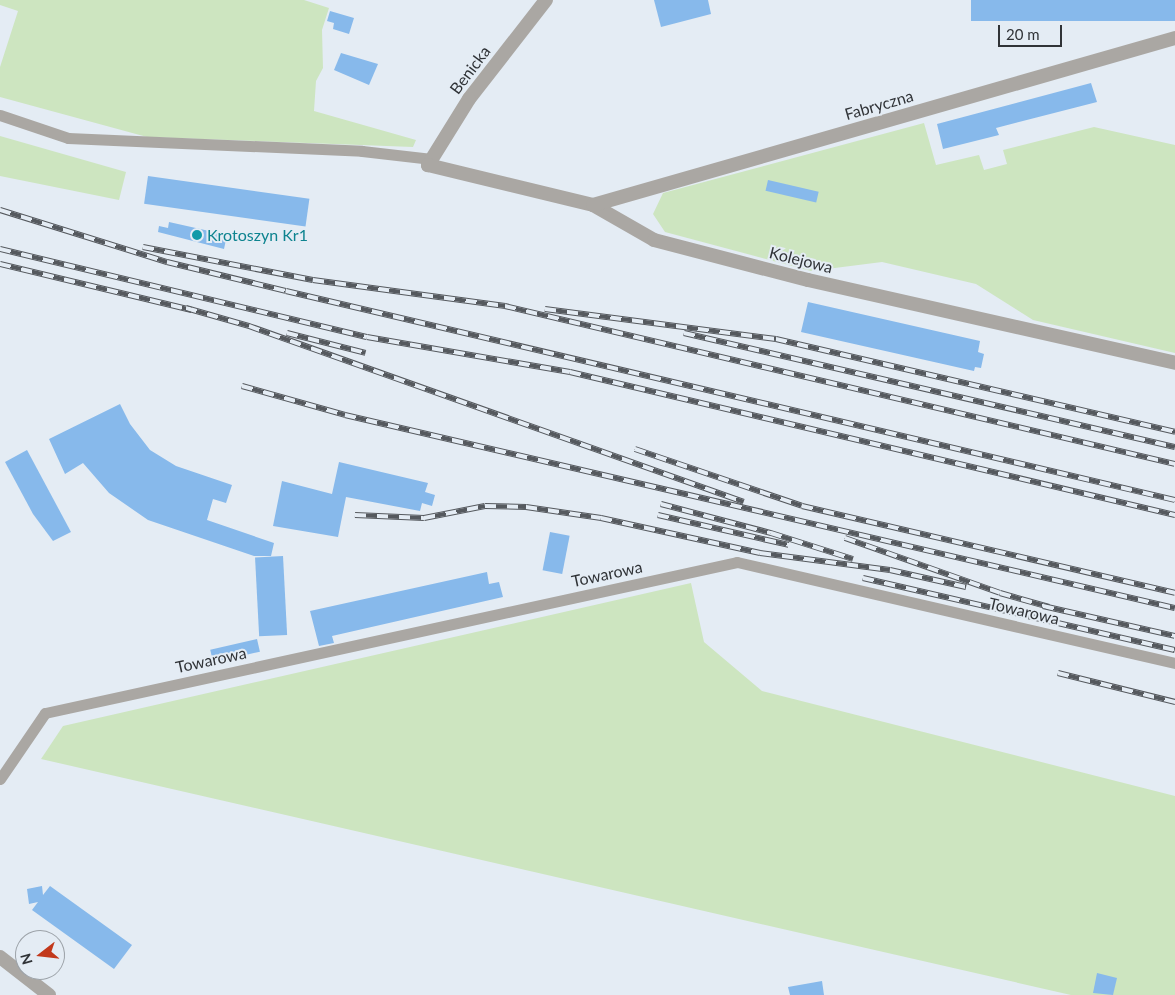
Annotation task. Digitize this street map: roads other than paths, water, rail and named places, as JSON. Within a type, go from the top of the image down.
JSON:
[{"type":"street","name":"Benicka","points":[[430,162],[469,98],[546,0]]},
{"type":"street","name":"Fabryczna","points":[[593,205],[1175,38]]},
{"type":"street","name":"Kolejowa","points":[[430,162],[593,205],[654,240],[808,280],[1175,363]]},
{"type":"street","points":[[0,957],[49,995]]},
{"type":"lane","points":[[0,115],[68,138],[362,151],[430,162]]},
{"type":"lane","name":"Towarowa","points":[[0,779],[45,714],[737,562],[1175,663]]},
{"type":"railway","points":[[0,210],[167,262],[1175,500]]},
{"type":"railway","points":[[143,247],[313,280],[505,306],[1175,464]]},
{"type":"railway","points":[[0,249],[367,337],[570,372],[1175,515]]},
{"type":"railway","points":[[0,264],[192,310]]},
{"type":"railway","points":[[186,308],[249,326],[744,502]]},
{"type":"railway","points":[[545,309],[776,339],[1175,432]]},
{"type":"railway","points":[[287,333],[366,353]]},
{"type":"railway","points":[[684,333],[1175,447]]},
{"type":"railway","points":[[242,386],[345,415],[1175,608]]},
{"type":"railway","points":[[635,449],[802,506],[1175,593]]},
{"type":"railway","points":[[661,504],[771,533],[853,559]]},
{"type":"railway","points":[[355,515],[424,518],[485,506],[526,507],[601,518],[760,553],[890,570],[966,587]]},
{"type":"railway","points":[[658,515],[789,545]]},
{"type":"railway","points":[[845,538],[1000,593],[1049,607]]},
{"type":"railway","points":[[863,578],[1175,650]]},
{"type":"railway","points":[[1043,606],[1175,636]]},
{"type":"railway","points":[[1058,673],[1175,702]]},
{"type":"place","name":"Krotoszyn Kr1","points":[[197,235]]}]
